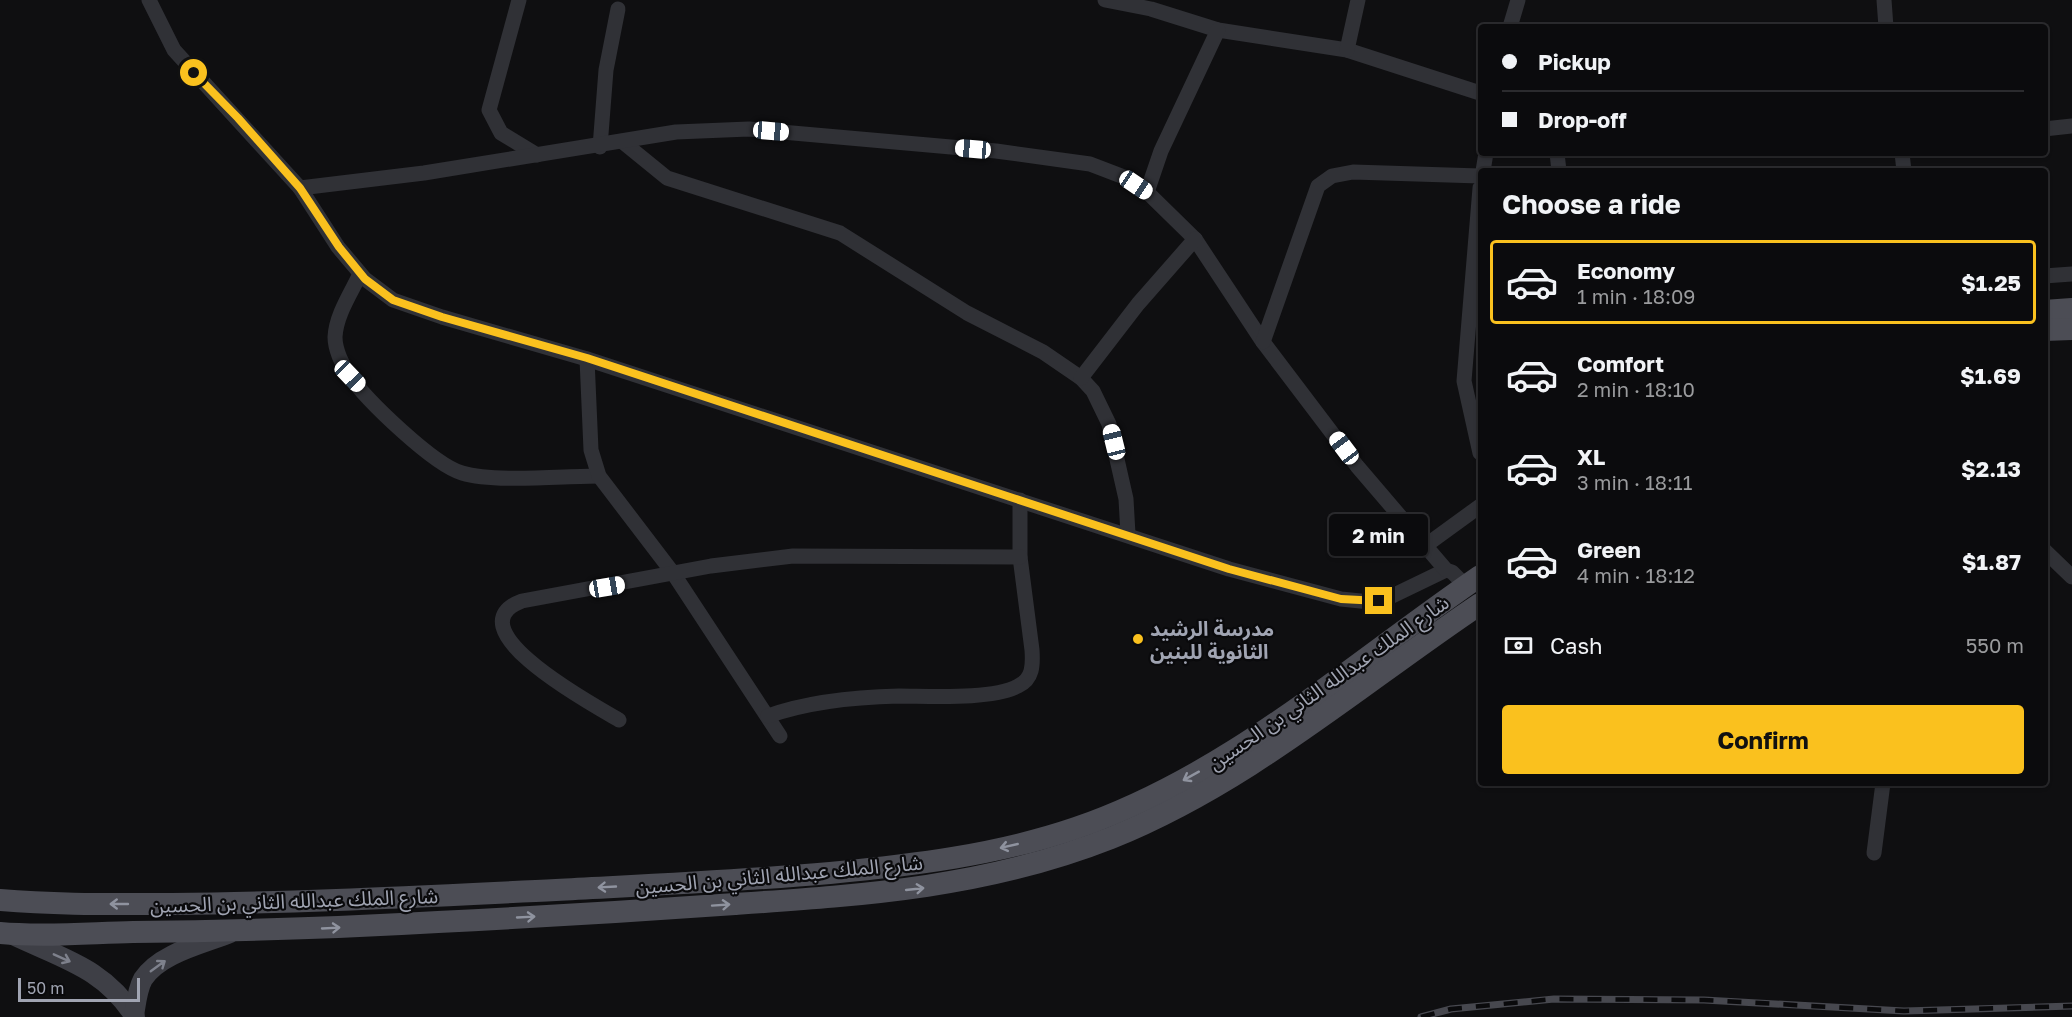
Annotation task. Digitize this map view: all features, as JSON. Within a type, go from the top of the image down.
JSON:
[{"type":"main road","points":[[2048,311],[2072,309]]},
{"type":"main road","points":[[2048,330],[2072,329]]},
{"type":"main road","name":"شارع الملك عبدالله الثاني بن الحسين","points":[[0,900],[85,904],[286,903],[771,878],[926,863],[976,854],[1077,827],[1170,787],[1228,755],[1306,702],[1473,581]]},
{"type":"main road","name":"شارع الملك عبدالله الثاني بن الحسين","points":[[4,933],[287,930],[773,902],[925,888],[975,879],[1047,861],[1113,837],[1215,787],[1255,762],[1478,605]]},
{"type":"main road","points":[[771,878],[773,902]]},
{"type":"main road","points":[[286,903],[287,930]]},
{"type":"street","points":[[149,0],[174,50],[300,188],[360,274],[379,292],[393,300],[442,317],[587,358],[1229,569],[1359,602],[1388,598],[1446,570]]},
{"type":"street","points":[[519,0],[489,110],[501,133],[537,155]]},
{"type":"street","points":[[1105,0],[1151,9],[1218,30],[1347,50],[1478,92]]},
{"type":"street","points":[[1347,50],[1358,0]]},
{"type":"street","points":[[1511,24],[1518,0]]},
{"type":"street","points":[[1884,0],[1886,24]]},
{"type":"street","points":[[600,147],[606,70],[618,9]]},
{"type":"street","points":[[1147,192],[1161,151],[1218,30]]},
{"type":"street","points":[[2048,129],[2072,126]]},
{"type":"street","points":[[300,188],[424,173],[600,147],[676,132],[749,129],[985,150],[1090,164],[1124,177],[1147,192],[1195,238],[1263,342],[1357,466],[1446,570],[1473,581]]},
{"type":"street","points":[[624,142],[667,178],[840,233],[967,313],[1043,352],[1081,378],[1093,391],[1109,424],[1126,499],[1128,534]]},
{"type":"street","points":[[1263,342],[1318,186],[1332,176],[1353,172],[1478,176]]},
{"type":"street","points":[[1478,212],[1464,381],[1478,444]]},
{"type":"street","points":[[1081,378],[1138,304],[1195,238]]},
{"type":"street","points":[[360,274],[340,316],[335,338],[340,359],[350,376],[395,423],[446,467],[464,474],[489,477],[599,476]]},
{"type":"street","points":[[2048,276],[2072,274]]},
{"type":"street","points":[[587,358],[591,450],[599,476],[673,573],[780,736]]},
{"type":"street","points":[[768,716],[813,703],[896,696],[969,695],[1017,687],[1028,679],[1033,665],[1020,557],[1020,500]]},
{"type":"street","points":[[1425,546],[1478,507]]},
{"type":"street","points":[[2048,554],[2072,577]]},
{"type":"street","points":[[619,720],[550,678],[518,652],[507,638],[503,615],[509,606],[522,601],[673,573],[793,555],[1020,557]]},
{"type":"street","points":[[1874,853],[1883,786]]},
{"type":"street","points":[[135,1017],[139,989],[149,972],[174,955],[234,931]]},
{"type":"street","points":[[4,933],[92,972],[115,988],[135,1017]]},
{"type":"railway","points":[[1421,1017],[1451,1009],[1554,999],[1704,1000],[1904,1011],[2072,1006]]},
{"type":"place","name":"مدرسة الرشيد الثانوية للبنين","points":[[1138,639]]},
{"type":"route","points":[[194,73],[238,118],[300,188],[339,247],[365,279],[379,292],[393,300],[442,317],[587,358],[1229,569],[1341,599],[1359,602],[1379,601]]}]
